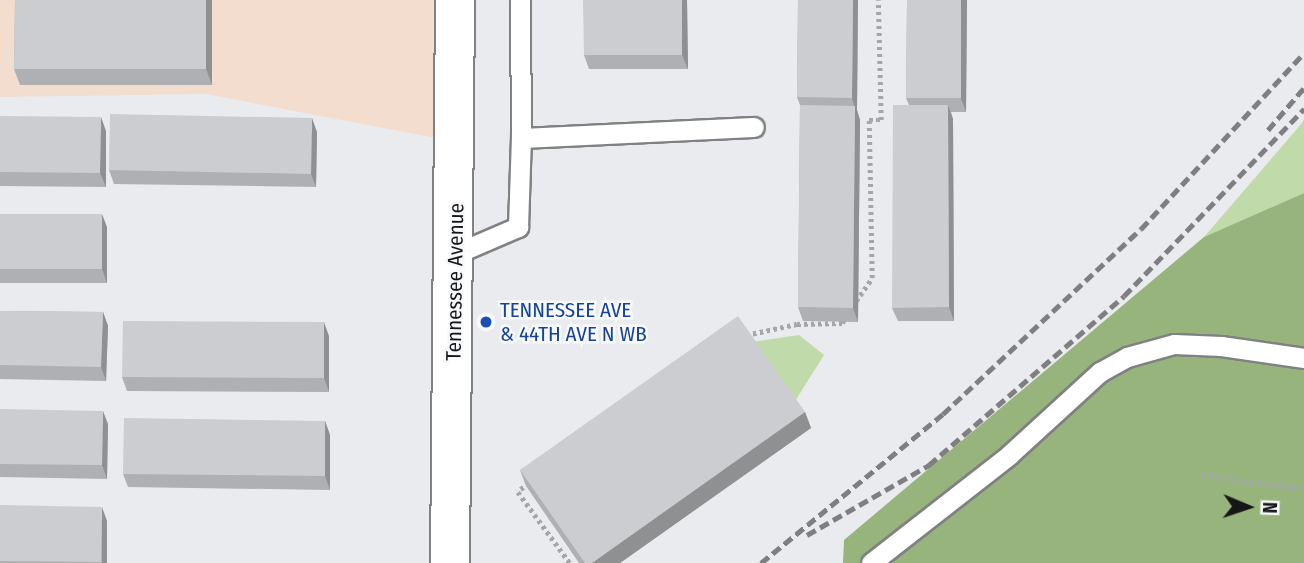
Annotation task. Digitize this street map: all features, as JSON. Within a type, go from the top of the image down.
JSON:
[{"type":"street","name":"Tennessee Avenue","points":[[450,563],[455,254],[455,0]]},
{"type":"lane","points":[[455,254],[518,227],[522,138],[520,0]]},
{"type":"lane","points":[[522,138],[754,127]]},
{"type":"lane","points":[[871,563],[1009,455],[1100,372],[1127,357],[1174,344],[1304,358]]},
{"type":"path","points":[[735,328],[741,337],[797,324],[842,323],[872,278],[869,120],[881,120],[878,0]]},
{"type":"path","points":[[540,475],[518,492],[570,563]]},
{"type":"path","points":[[1202,475],[1304,489]]},
{"type":"shaded area","points":[[0,0],[459,0],[457,142],[206,94],[0,97]]},
{"type":"green space","points":[[1304,119],[1304,193],[1204,237],[1302,123]]},
{"type":"green space","points":[[1304,193],[1304,563],[843,563],[844,540],[1204,237]]},
{"type":"green space","points":[[799,335],[824,355],[792,406],[746,343]]},
{"type":"building","points":[[15,0],[206,0],[206,69],[14,69]]},
{"type":"building","points":[[583,0],[682,0],[682,55],[584,55]]},
{"type":"building","points":[[798,0],[853,0],[852,98],[797,97]]},
{"type":"building","points":[[907,0],[961,0],[961,98],[906,98]]},
{"type":"building","points":[[800,105],[855,106],[853,308],[798,307]]},
{"type":"building","points":[[893,105],[948,105],[949,307],[892,308]]},
{"type":"building","points":[[110,114],[312,118],[311,174],[109,170]]},
{"type":"building","points":[[0,116],[101,117],[100,173],[0,172]]},
{"type":"building","points":[[0,214],[102,214],[102,269],[0,269]]},
{"type":"building","points":[[0,311],[103,312],[101,367],[0,365]]},
{"type":"building","points":[[738,316],[805,412],[592,563],[585,563],[520,470]]},
{"type":"building","points":[[123,321],[324,322],[324,378],[122,377]]},
{"type":"building","points":[[0,409],[103,411],[102,465],[0,464]]},
{"type":"building","points":[[124,418],[325,421],[325,476],[123,474]]},
{"type":"building","points":[[0,505],[102,507],[101,562],[0,561]]},
{"type":"railway","points":[[761,563],[943,414],[1141,229],[1304,53]]},
{"type":"railway","points":[[1268,130],[1304,88]]},
{"type":"railway","points":[[807,535],[929,465],[1124,296],[1304,109]]},
{"type":"place","name":"TENNESSEE AVE & 44TH AVE N WB","points":[[486,322]]}]
